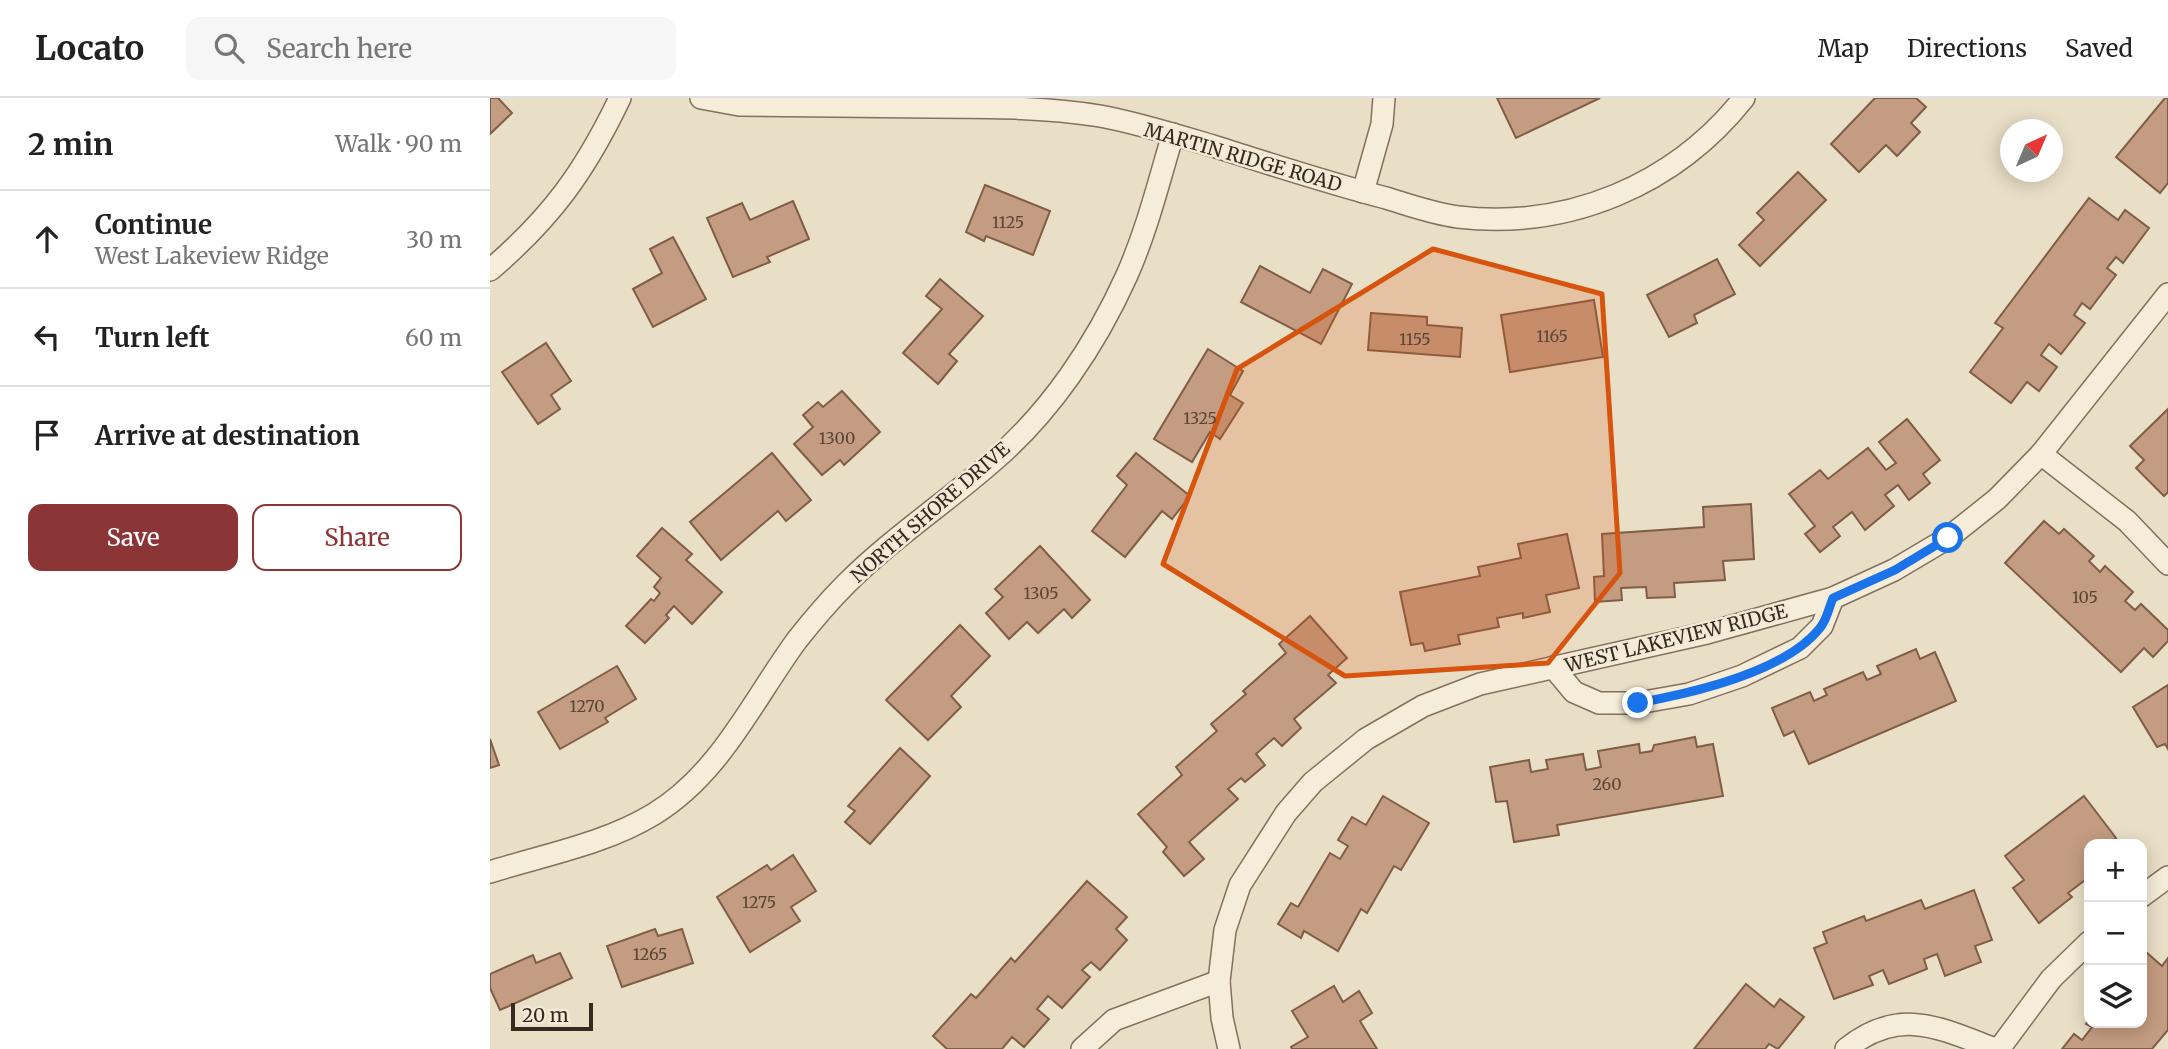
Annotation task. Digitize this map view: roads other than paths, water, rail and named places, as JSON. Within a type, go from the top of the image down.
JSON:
[{"type":"street","points":[[490,270],[524,240],[568,191],[599,141],[620,98]]},
{"type":"street","name":"MARTIN RIDGE ROAD","points":[[701,98],[739,105],[1028,108],[1101,117],[1172,134],[1455,217],[1497,220],[1576,210],[1616,196],[1654,177],[1689,153],[1744,98]]},
{"type":"street","points":[[1363,192],[1382,124],[1384,98]]},
{"type":"street","name":"NORTH SHORE DRIVE","points":[[490,872],[621,832],[656,813],[688,789],[720,753],[798,638],[844,586],[883,549],[994,461],[1034,420],[1064,382],[1096,334],[1127,275],[1147,221],[1172,134]]},
{"type":"street","name":"WEST LAKEVIEW RIDGE","points":[[1229,1049],[1222,1018],[1219,981],[1225,930],[1240,885],[1286,813],[1312,782],[1366,738],[1423,706],[1480,684],[1707,634],[1833,598],[1895,570],[1948,538],[1997,499],[2041,454],[2168,294]]},
{"type":"street","points":[[2041,454],[2127,522],[2168,564]]},
{"type":"street","points":[[1553,667],[1574,692],[1599,703],[1638,703],[1689,694],[1742,676],[1800,648],[1822,626],[1833,598]]},
{"type":"street","points":[[2147,892],[2168,877]]},
{"type":"street","points":[[1846,1049],[1886,1027],[1909,1023],[1934,1026],[1997,1049],[2051,979],[2084,947]]},
{"type":"street","points":[[1082,1049],[1114,1020],[1219,981]]}]
